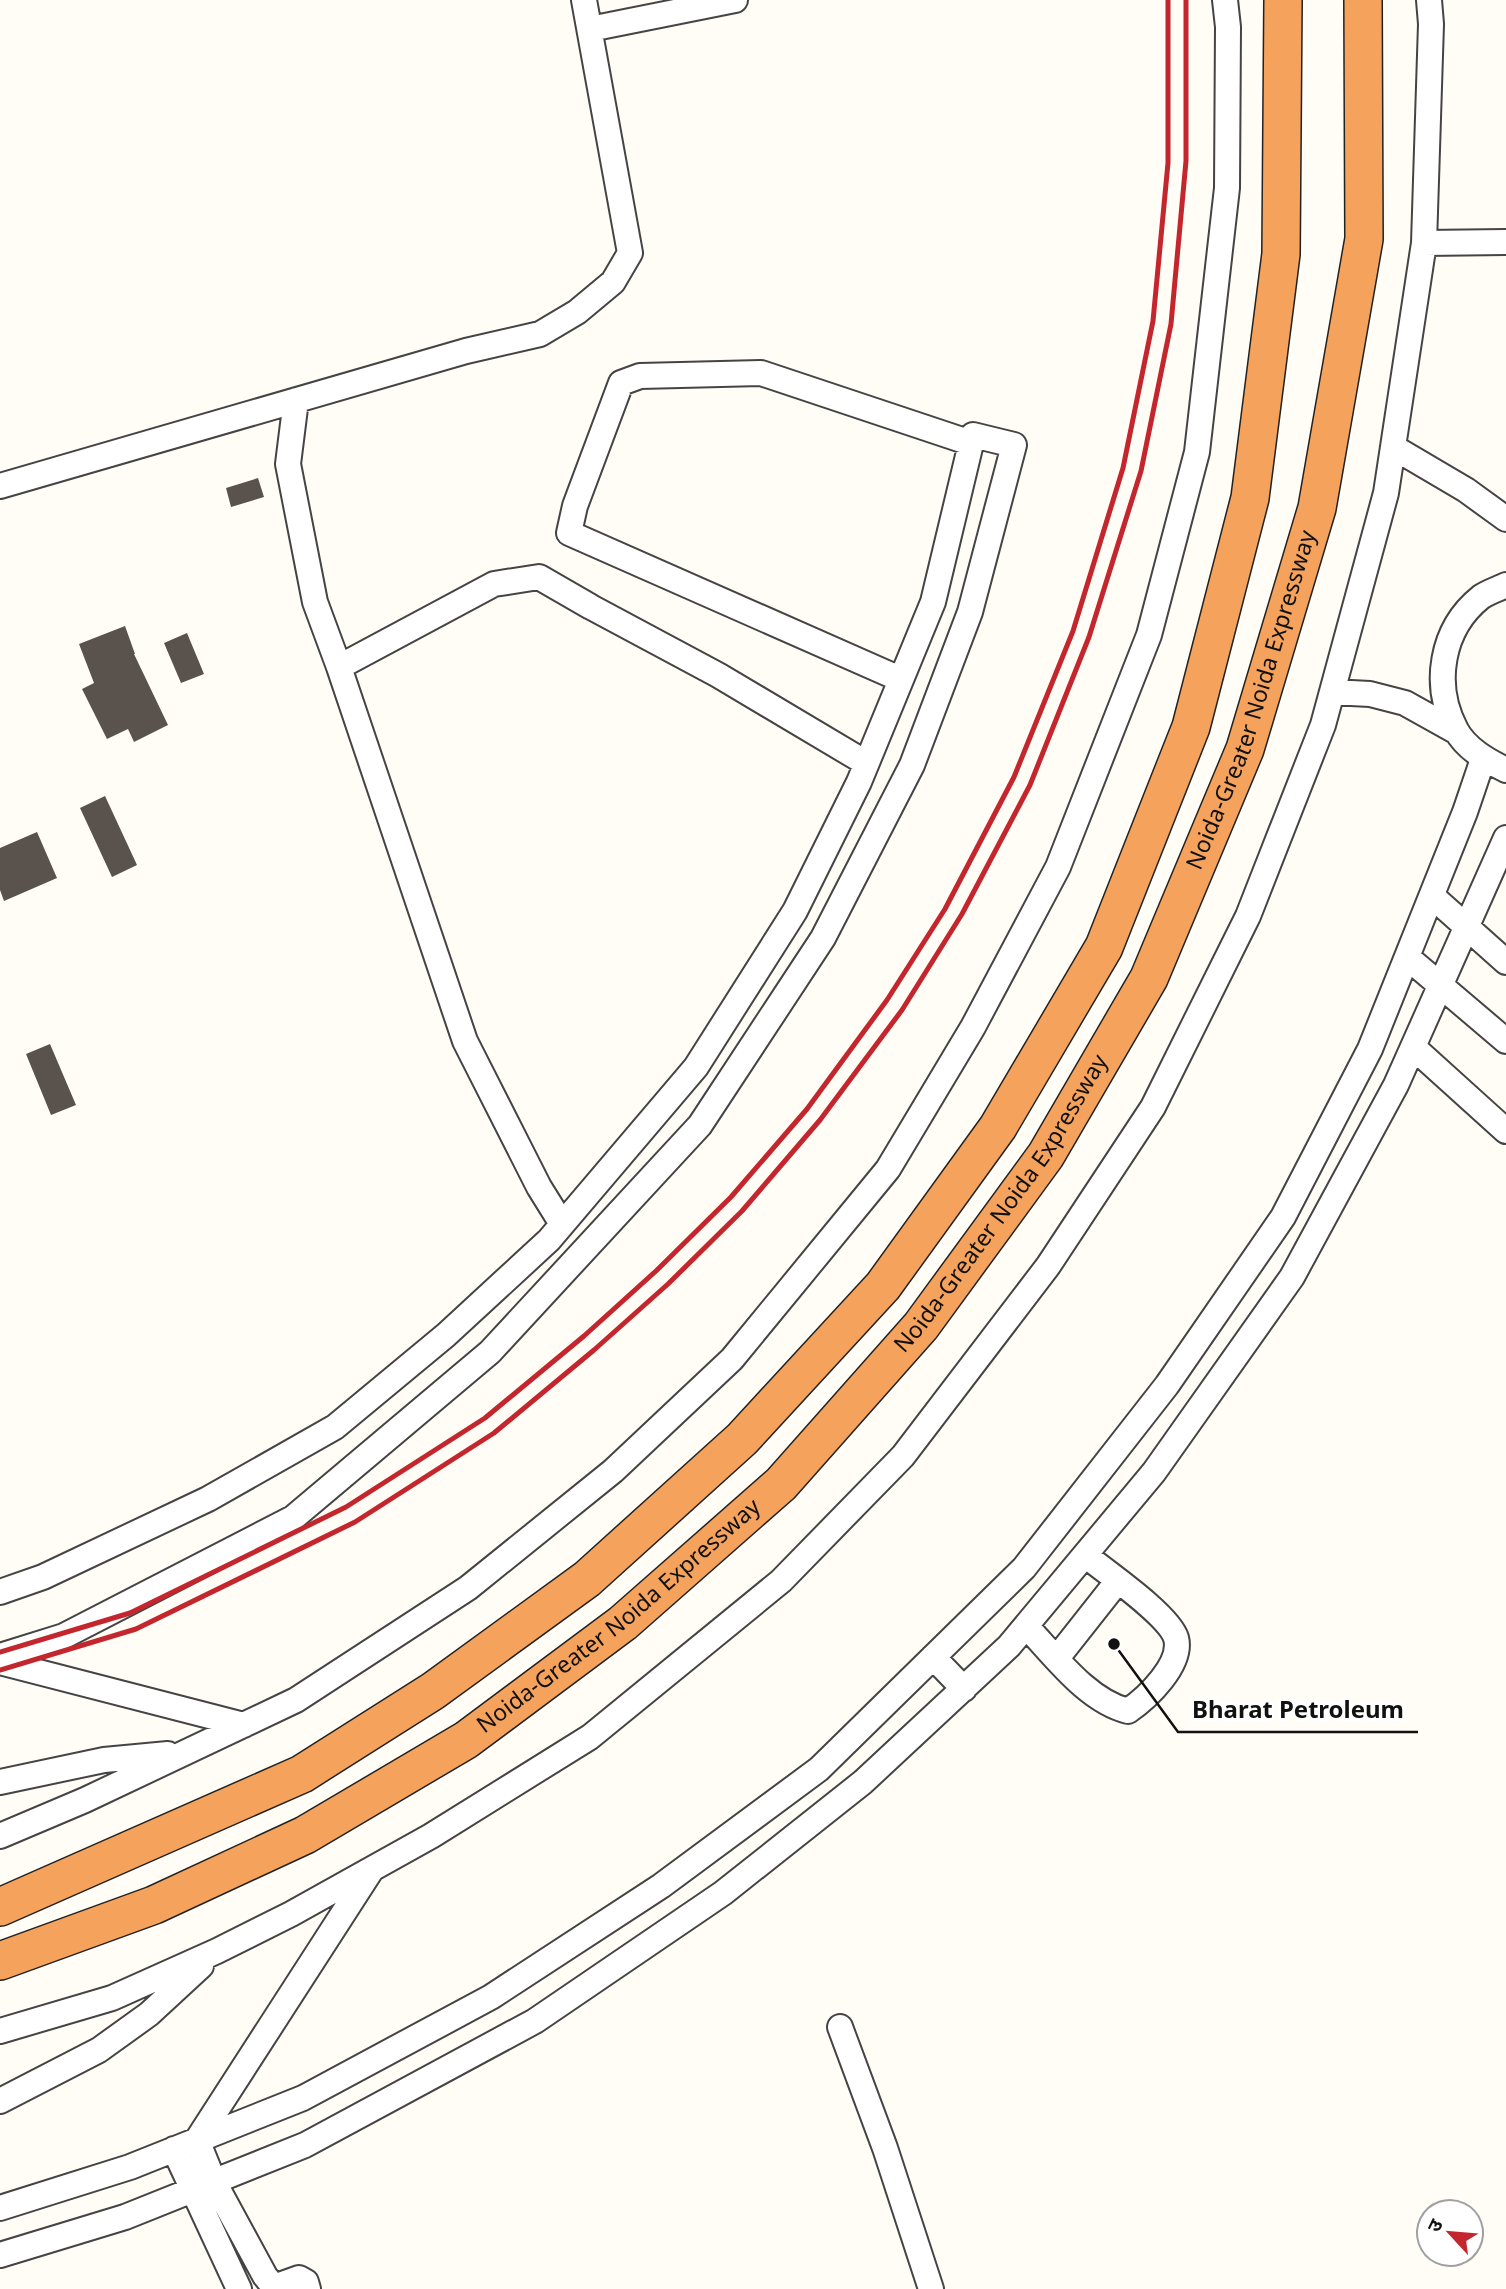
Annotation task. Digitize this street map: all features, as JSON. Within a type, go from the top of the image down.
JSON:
[{"type":"highway","name":"Noida-Greater Noida Expressway","points":[[0,1907],[302,1774],[433,1691],[587,1579],[742,1439],[874,1296],[998,1127],[1104,947],[1191,727],[1250,498],[1281,254],[1283,0]]},
{"type":"highway","name":"Noida-Greater Noida Expressway","points":[[0,1961],[154,1905],[305,1835],[466,1740],[623,1623],[781,1484],[921,1326],[1046,1155],[1149,978],[1245,750],[1318,508],[1364,239],[1363,0]]},
{"type":"street","points":[[0,486],[466,351],[540,334],[577,312],[613,282],[630,253],[584,0]]},
{"type":"street","points":[[590,29],[735,0]]},
{"type":"street","points":[[0,1836],[85,1800],[296,1700],[468,1588],[613,1471],[732,1359],[888,1169],[973,1027],[1058,867],[1149,635],[1197,452],[1227,188],[1226,0]]},
{"type":"street","points":[[0,2031],[112,1998],[292,1914],[431,1836],[590,1737],[781,1581],[902,1456],[1048,1265],[1153,1107],[1248,916],[1323,725],[1386,493],[1424,243],[1431,24],[1429,0]]},
{"type":"street","points":[[1424,243],[1506,242]]},
{"type":"street","points":[[900,680],[569,533],[575,506],[621,383],[640,376],[761,373],[971,443]]},
{"type":"street","points":[[296,400],[288,464],[315,602],[466,1041],[539,1187],[562,1224]]},
{"type":"street","points":[[0,1592],[43,1577],[208,1499],[335,1427],[446,1335],[549,1240],[696,1067],[794,911],[866,763],[933,602],[974,435],[1014,445],[970,612],[912,765],[823,938],[700,1125],[490,1352],[293,1518],[64,1636],[0,1656]]},
{"type":"street","points":[[1393,447],[1466,490],[1506,519]]},
{"type":"street","points":[[339,667],[494,584],[539,577],[718,675],[866,763]]},
{"type":"street","points":[[1457,732],[1443,696],[1442,659],[1456,624],[1482,596],[1506,585]]},
{"type":"street","points":[[1332,692],[1370,694],[1405,703],[1457,732],[1483,759],[1506,770]]},
{"type":"street","points":[[0,2208],[130,2167],[303,2098],[491,1997],[650,1894],[819,1769],[1024,1568],[1167,1385],[1283,1217],[1370,1049],[1465,812],[1483,759]]},
{"type":"street","points":[[0,2255],[125,2217],[305,2145],[535,2021],[723,1893],[863,1782],[964,1689],[1009,1646],[1154,1472],[1292,1276],[1396,1085],[1466,927],[1498,882],[1506,838]]},
{"type":"street","points":[[1432,896],[1506,962]]},
{"type":"street","points":[[1407,957],[1506,1041]]},
{"type":"street","points":[[1413,1047],[1506,1131]]},
{"type":"street","points":[[1026,1626],[1093,1695],[1113,1707],[1128,1712],[1154,1689],[1169,1668],[1177,1649],[1175,1636],[1164,1619],[1085,1555]]},
{"type":"street","points":[[1057,1658],[1118,1581]]},
{"type":"street","points":[[933,1657],[964,1689]]},
{"type":"street","points":[[0,1662],[244,1725]]},
{"type":"street","points":[[0,1782],[104,1760],[186,1752]]},
{"type":"street","points":[[185,2145],[373,1868]]},
{"type":"street","points":[[0,2101],[99,2050],[149,2014],[217,1951]]},
{"type":"street","points":[[840,2027],[931,2289]]},
{"type":"street","points":[[185,2145],[204,2186],[239,2289]]},
{"type":"street","points":[[204,2186],[274,2288],[299,2278],[306,2282],[308,2289]]},
{"type":"building","points":[[258,478],[264,497],[231,507],[226,488]]},
{"type":"building","points":[[125,626],[134,654],[168,725],[134,742],[128,729],[107,739],[82,689],[94,683],[79,644]]},
{"type":"building","points":[[187,633],[204,674],[181,683],[164,643]]},
{"type":"building","points":[[105,796],[137,865],[112,877],[80,808]]},
{"type":"building","points":[[37,832],[57,878],[4,901],[0,890],[0,848]]},
{"type":"building","points":[[50,1044],[76,1105],[51,1115],[26,1054]]},
{"type":"railway","points":[[0,1652],[130,1613],[346,1507],[485,1418],[584,1336],[656,1271],[731,1197],[807,1109],[887,1000],[945,909],[1014,777],[1073,631],[1123,468],[1153,321],[1168,163],[1168,0]]},
{"type":"railway","points":[[0,1670],[136,1629],[355,1522],[494,1433],[668,1284],[742,1211],[820,1120],[902,1010],[962,914],[1030,785],[1089,637],[1141,471],[1171,324],[1186,161],[1186,0]]},
{"type":"place","name":"Bharat Petroleum","points":[[1114,1644]]}]
